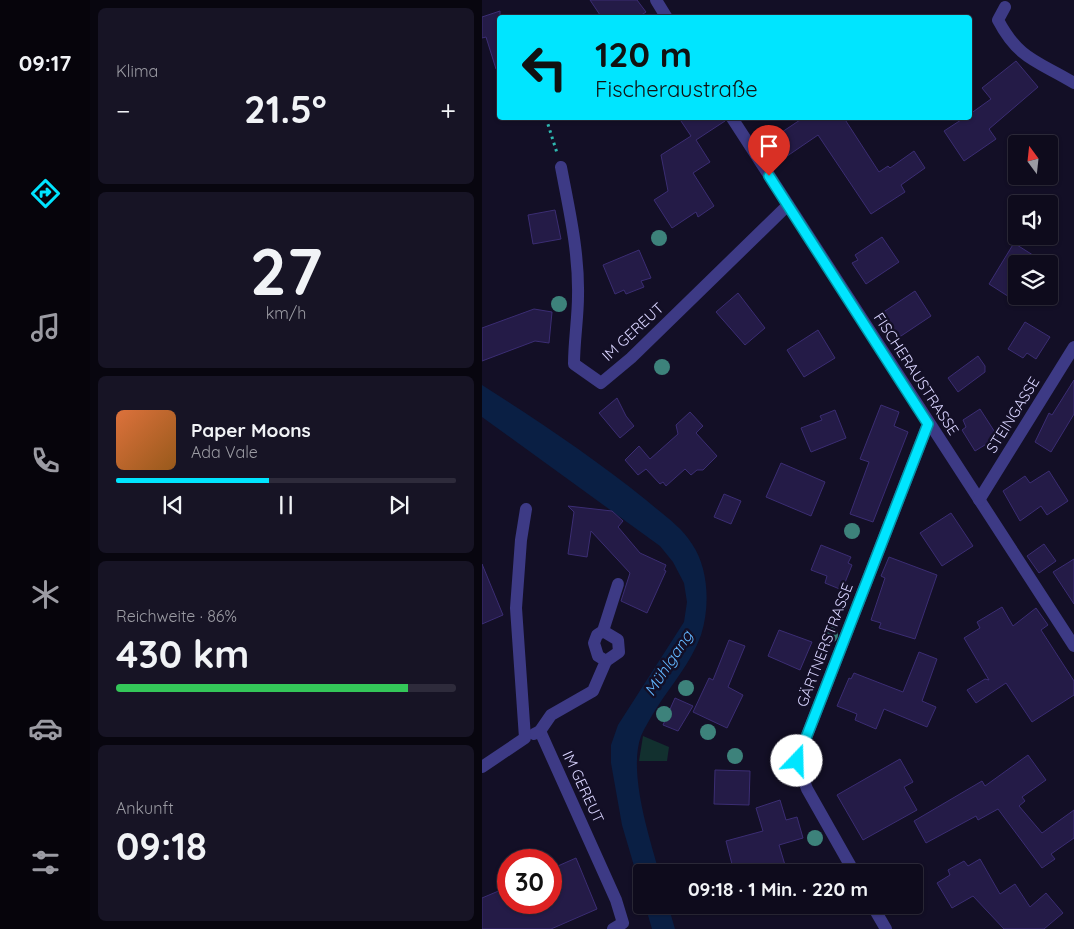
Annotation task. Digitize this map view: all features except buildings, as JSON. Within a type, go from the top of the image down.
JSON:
[{"type":"street","points":[[656,0],[665,15]]},
{"type":"street","points":[[1005,7],[998,20],[1008,38],[1024,56],[1074,83]]},
{"type":"street","name":"FISCHERAUSTRASSE","points":[[733,120],[928,424],[980,500],[1074,646]]},
{"type":"street","name":"IM GEREUT","points":[[561,166],[576,251],[578,296],[574,332],[574,364],[601,383],[631,358],[788,205]]},
{"type":"street","name":"STEINGASSE","points":[[980,500],[1074,347]]},
{"type":"street","name":"GÄRTNERSTRASSE","points":[[849,864],[807,789],[797,761],[928,424]]},
{"type":"street","points":[[525,738],[516,608],[521,540],[526,509]]},
{"type":"street","points":[[606,661],[598,656],[594,643],[597,635],[603,631],[618,584]]},
{"type":"street","points":[[482,767],[525,738],[540,731],[551,715],[593,691],[606,661],[619,652],[618,640],[603,631]]},
{"type":"street","name":"IM GEREUT","points":[[540,731],[616,900],[623,923],[613,929]]},
{"type":"street","points":[[877,914],[886,929]]},
{"type":"path","points":[[547,120],[561,166]]},
{"type":"green space","points":[[643,736],[669,747],[667,761],[639,761]]},
{"type":"water","name":"Mühlgang","points":[[482,385],[565,440],[646,500],[671,520],[688,538],[698,554],[705,576],[707,600],[701,635],[686,664],[646,726],[641,736],[638,751],[638,785],[641,804],[657,864],[633,864],[622,825],[611,763],[611,745],[618,725],[684,622],[687,602],[684,583],[673,562],[660,546],[482,417]]},
{"type":"water","points":[[648,914],[671,914],[675,929],[652,929]]},
{"type":"route","points":[[769,176],[928,424],[797,761]]}]
